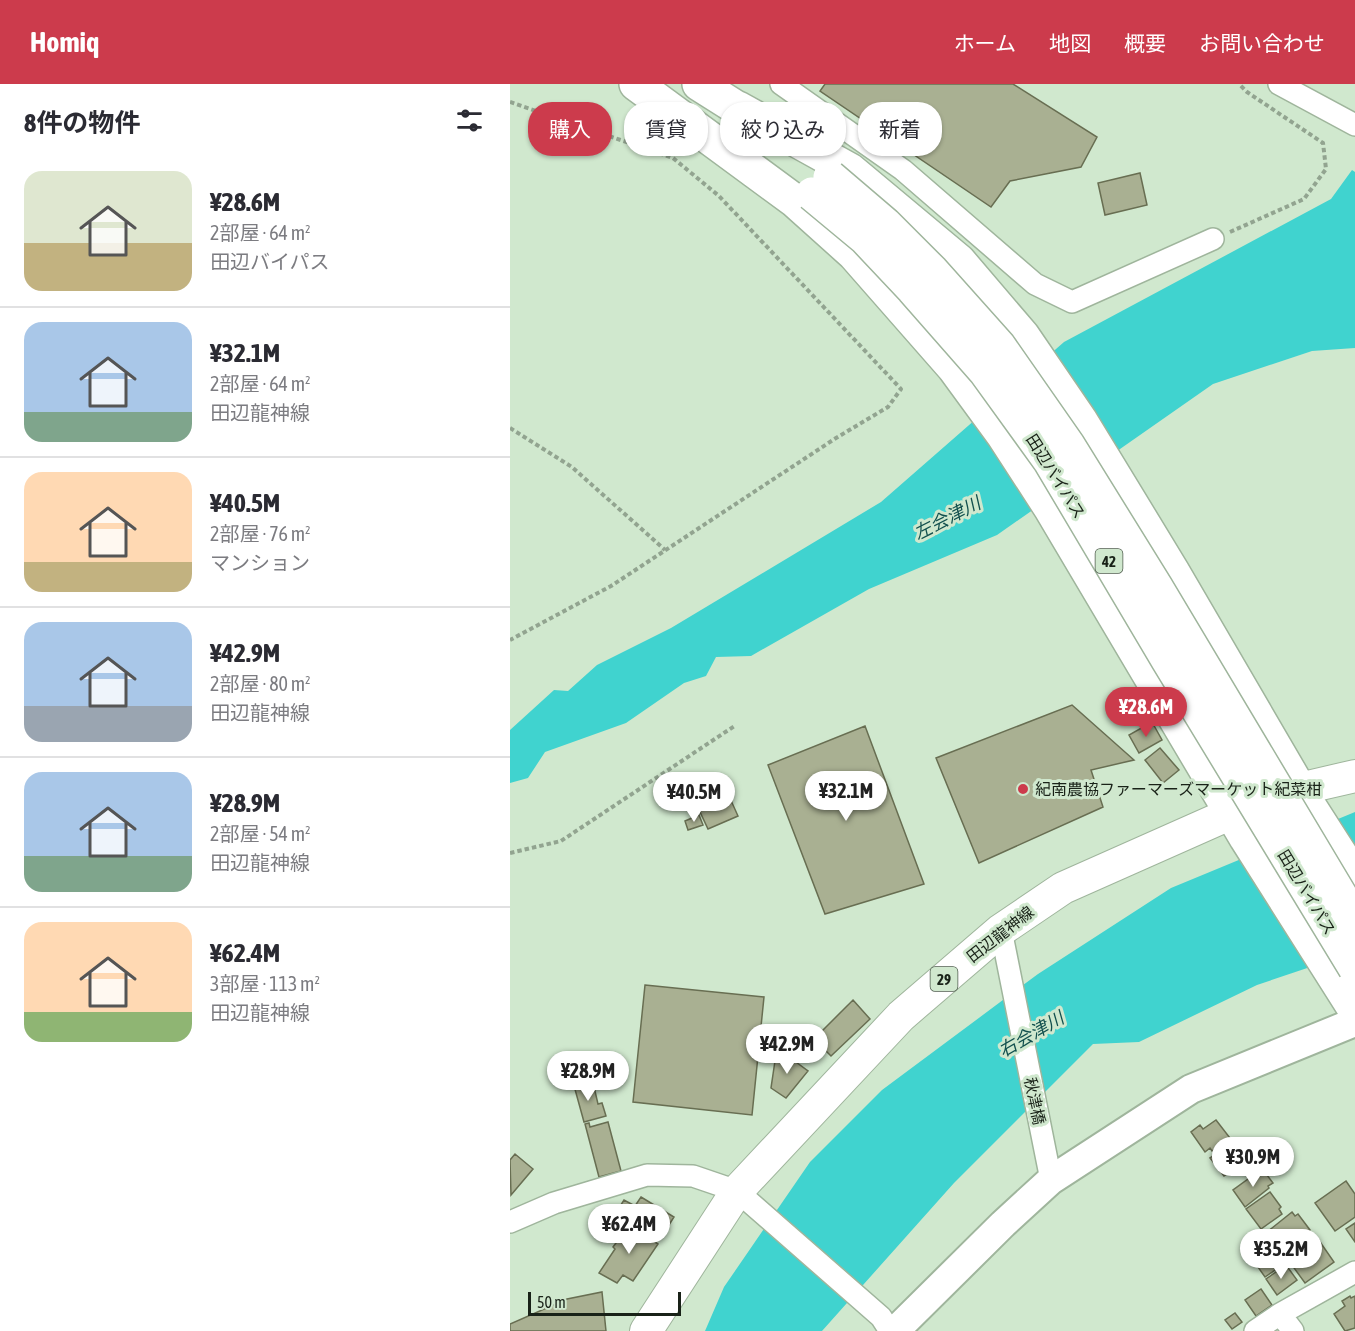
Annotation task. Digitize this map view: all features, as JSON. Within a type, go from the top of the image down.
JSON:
[{"type":"highway","points":[[636,84],[959,261],[1023,336],[1082,421],[1305,798],[1355,877]]},
{"type":"highway","name":"田辺バイパス","points":[[644,84],[885,224],[932,271],[999,346],[1068,445],[1156,587],[1355,920]]},
{"type":"highway","name":"田辺バイパス","points":[[699,84],[790,143],[865,238],[985,371],[1050,462],[1168,660],[1351,990]]},
{"type":"highway","points":[[822,186],[854,254],[954,368],[1003,435],[1051,509],[1239,826],[1351,990]]},
{"type":"main road","name":"田辺龍神線","points":[[646,1331],[742,1196],[901,1016],[1001,930],[1063,888],[1239,826],[1355,776]]},
{"type":"street","points":[[781,84],[903,170],[1035,284],[1072,302],[1213,239]]},
{"type":"street","points":[[1279,84],[1355,125]]},
{"type":"street","name":"秋津橋","points":[[1001,930],[1049,1169]]},
{"type":"street","points":[[510,1222],[554,1203],[646,1175],[693,1176],[742,1196],[889,1326],[1003,1224],[1049,1169],[1191,1089],[1355,1022]]},
{"type":"street","points":[[1255,1331],[1286,1323],[1355,1272]]},
{"type":"path","points":[[1213,239],[1304,199],[1326,169],[1323,143],[1246,92],[1239,84]]},
{"type":"path","points":[[510,102],[673,158],[719,196],[901,389],[888,407],[836,438],[611,586],[510,640]]},
{"type":"path","points":[[510,428],[572,467],[665,550]]},
{"type":"path","points":[[510,853],[561,842],[736,726]]},
{"type":"water","name":"左会津川","points":[[1352,170],[1355,172],[1355,348],[1312,351],[1213,384],[997,535],[869,589],[751,656],[716,657],[706,676],[684,683],[626,723],[545,752],[528,778],[510,783],[510,730],[554,690],[568,691],[597,665],[671,628],[881,502],[1064,342],[1331,199]]},
{"type":"water","name":"右会津川","points":[[1355,812],[1355,952],[1257,985],[1139,1042],[1093,1044],[954,1183],[822,1331],[705,1331],[724,1287],[810,1162],[882,1090],[1038,974],[1171,888]]},
{"type":"building","points":[[825,84],[1013,84],[1097,137],[1081,167],[1010,181],[991,207],[916,156],[942,156],[942,102],[858,102],[858,117],[846,109],[846,102],[836,102],[820,91]]},
{"type":"building","points":[[1140,173],[1147,205],[1105,215],[1098,183]]},
{"type":"building","name":"紀南農協ファーマーズマーケット紀菜柑","points":[[1072,705],[1134,760],[1091,770],[1103,807],[979,863],[936,758]]},
{"type":"building","points":[[1152,722],[1162,740],[1139,753],[1129,735]]},
{"type":"building","points":[[865,726],[924,884],[825,914],[768,765]]},
{"type":"building","points":[[1160,748],[1179,770],[1163,783],[1145,760]]},
{"type":"building","points":[[724,785],[738,816],[708,829],[694,799]]},
{"type":"building","points":[[699,815],[703,825],[688,830],[685,821]]},
{"type":"building","points":[[645,985],[764,997],[752,1115],[633,1102]]},
{"type":"building","points":[[853,1000],[870,1019],[831,1056],[814,1039]]},
{"type":"building","points":[[785,1025],[799,1027],[796,1047],[781,1045]]},
{"type":"building","points":[[785,1054],[808,1071],[786,1098],[771,1088],[775,1061]]},
{"type":"building","points":[[583,1065],[586,1076],[570,1080],[567,1070]]},
{"type":"building","points":[[584,1079],[587,1089],[594,1087],[598,1104],[602,1103],[606,1116],[584,1122],[573,1082]]},
{"type":"building","points":[[1216,1120],[1230,1138],[1212,1151],[1210,1148],[1205,1152],[1191,1132],[1200,1125],[1203,1129]]},
{"type":"building","points":[[608,1122],[621,1171],[599,1177],[585,1124],[589,1123],[590,1127]]},
{"type":"building","points":[[1237,1139],[1251,1156],[1224,1176],[1210,1158]]},
{"type":"building","points":[[515,1154],[533,1169],[511,1195],[510,1160]]},
{"type":"building","points":[[1264,1171],[1273,1183],[1245,1207],[1233,1190],[1255,1174],[1257,1176]]},
{"type":"building","points":[[1346,1181],[1355,1194],[1355,1217],[1335,1231],[1315,1203]]},
{"type":"building","points":[[1270,1192],[1281,1207],[1279,1209],[1282,1214],[1261,1229],[1246,1209]]},
{"type":"building","points":[[641,1197],[674,1217],[669,1225],[666,1223],[656,1238],[617,1211],[624,1200],[635,1206]]},
{"type":"building","points":[[1292,1212],[1295,1216],[1298,1214],[1310,1230],[1302,1237],[1307,1244],[1288,1259],[1267,1232]]},
{"type":"building","points":[[626,1223],[658,1244],[633,1281],[623,1275],[617,1283],[599,1273],[615,1249],[613,1247],[619,1239],[617,1237]]},
{"type":"building","points":[[1355,1223],[1355,1242],[1346,1229]]},
{"type":"building","points":[[1261,1229],[1272,1244],[1254,1257],[1243,1242]]},
{"type":"building","points":[[1318,1239],[1334,1262],[1305,1283],[1289,1261]]},
{"type":"building","points":[[1264,1252],[1269,1260],[1277,1255],[1284,1264],[1265,1277],[1253,1260]]},
{"type":"building","points":[[1286,1265],[1297,1280],[1277,1295],[1266,1279]]},
{"type":"building","points":[[1261,1289],[1272,1305],[1256,1316],[1245,1300]]},
{"type":"building","points":[[602,1292],[606,1331],[510,1331],[510,1324],[567,1299]]},
{"type":"building","points":[[1350,1296],[1351,1298],[1355,1296],[1355,1328],[1345,1331],[1334,1314],[1345,1306],[1342,1301]]},
{"type":"building","points":[[1235,1313],[1242,1322],[1232,1329],[1225,1320]]},
{"type":"place","name":"紀南農協ファーマーズマーケット紀菜柑","points":[[1023,789]]}]
